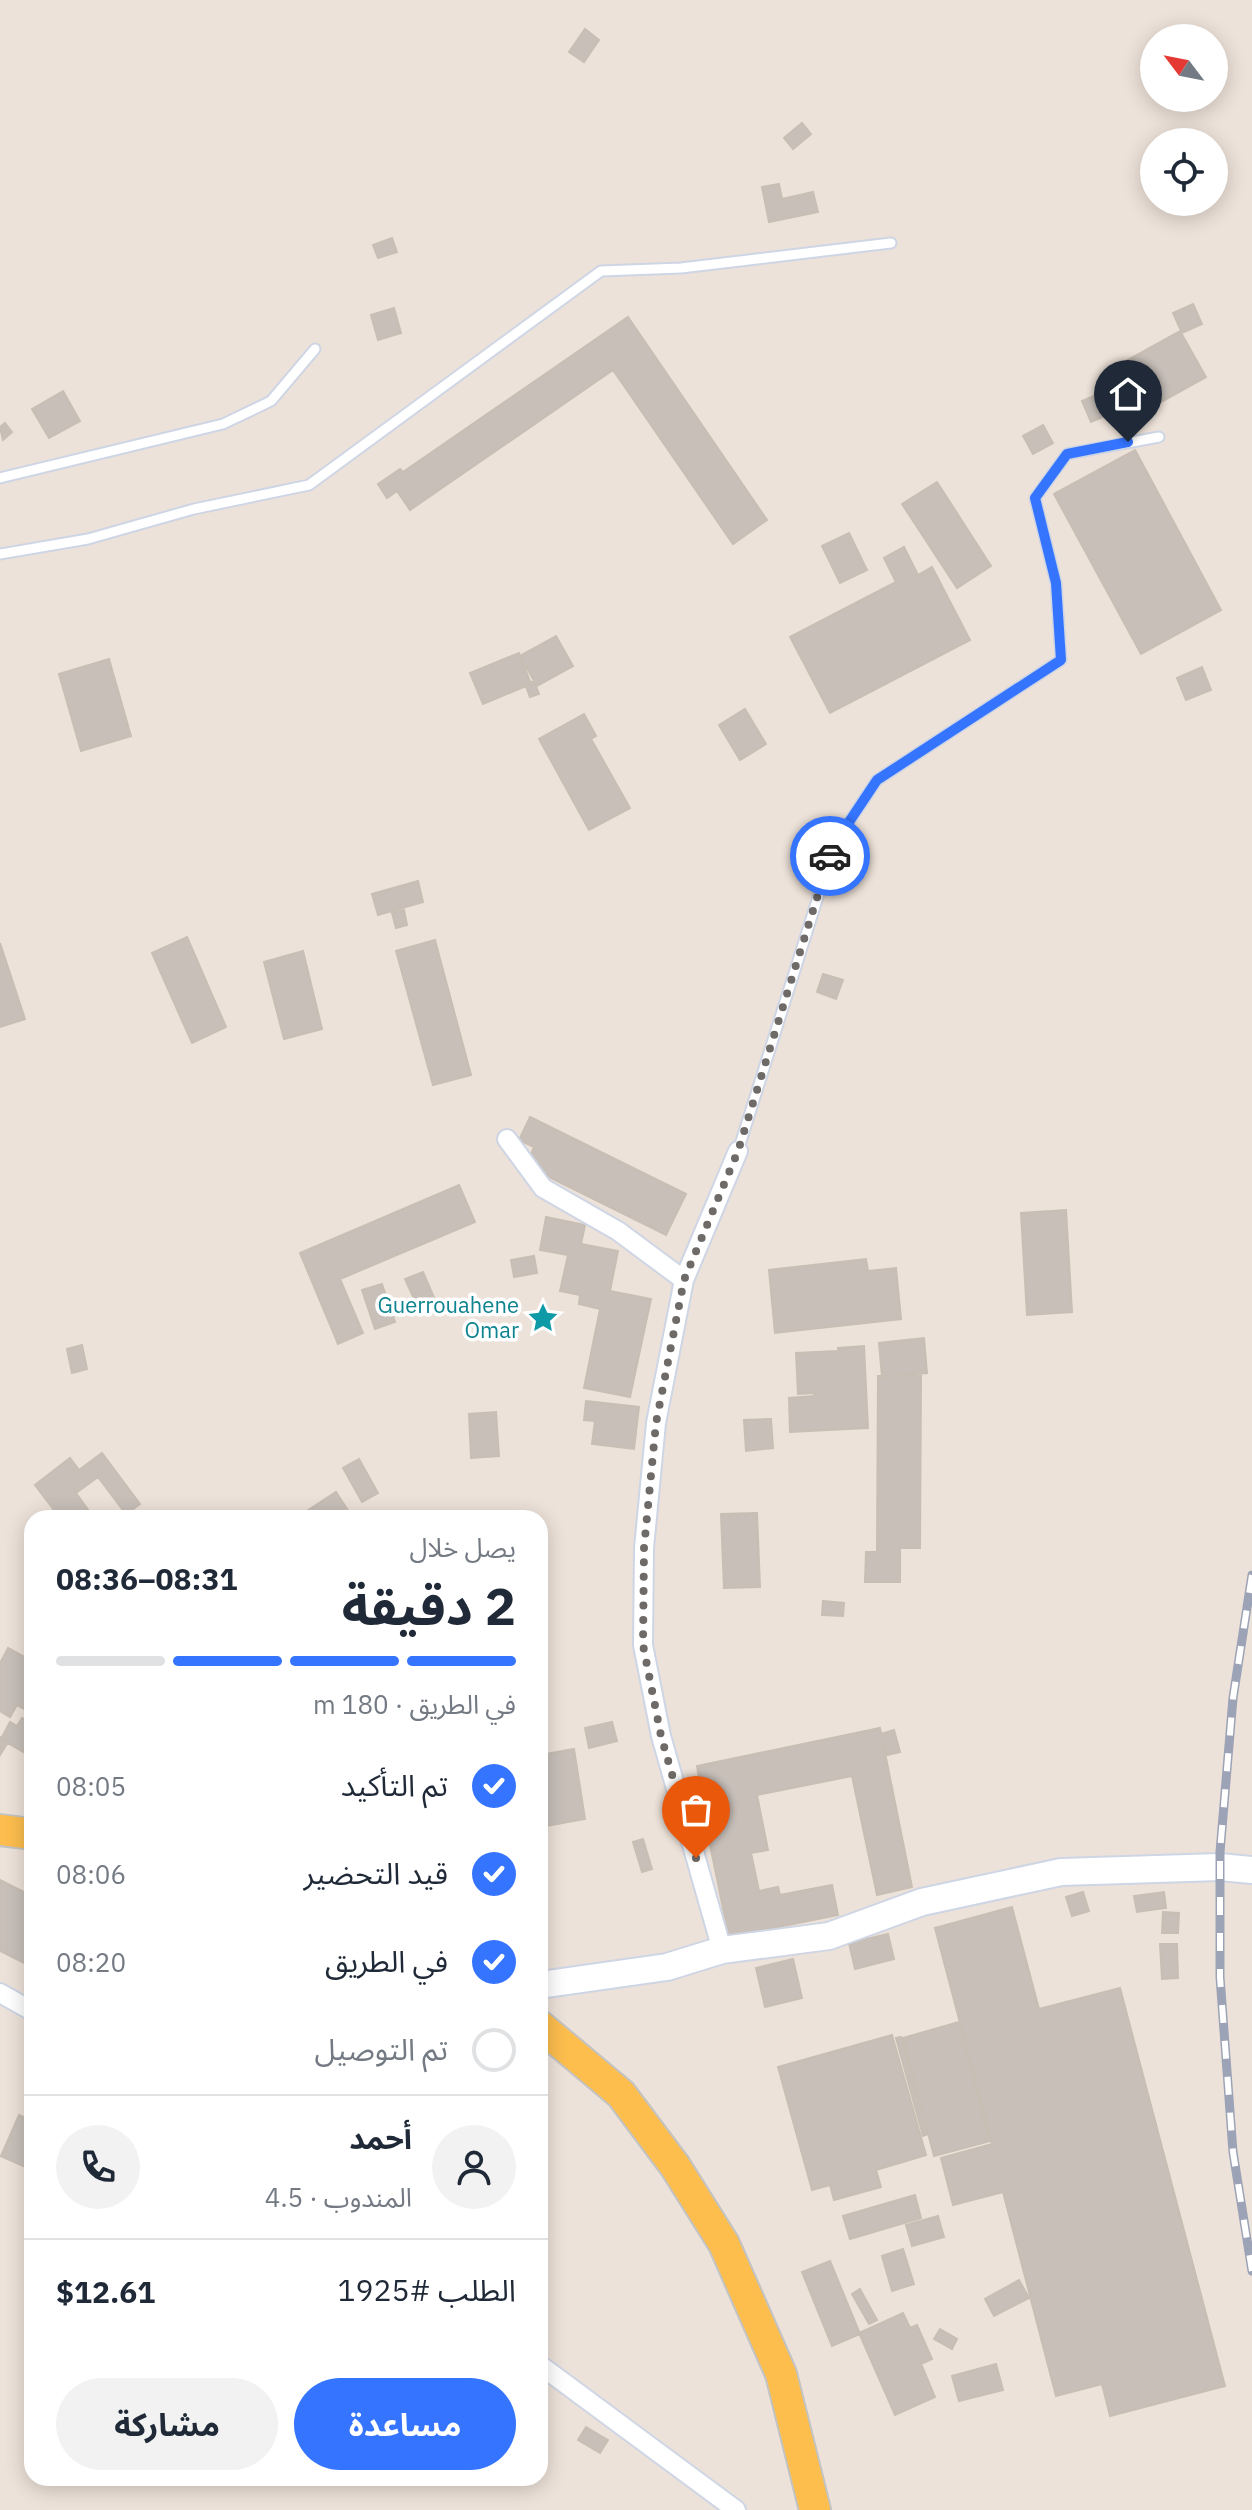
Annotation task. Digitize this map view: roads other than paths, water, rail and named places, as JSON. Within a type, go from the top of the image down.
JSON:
[{"type":"main road","points":[[0,1830],[24,1833]]},
{"type":"main road","points":[[548,2033],[621,2094],[675,2166],[724,2244],[781,2374],[815,2510]]},
{"type":"street","points":[[507,1139],[543,1188],[618,1231],[684,1280]]},
{"type":"street","points":[[722,1950],[661,1736],[643,1645],[644,1548],[656,1423],[684,1280],[738,1151]]},
{"type":"street","points":[[548,1984],[667,1967],[722,1950],[829,1936],[922,1902],[1061,1872],[1220,1867],[1252,1870]]},
{"type":"street","points":[[0,1993],[24,2006]]},
{"type":"street","points":[[548,2371],[736,2510]]},
{"type":"lane","points":[[0,554],[88,539],[194,509],[309,485],[601,271],[681,268],[891,243]]},
{"type":"lane","points":[[0,478],[223,424],[271,401],[315,349]]},
{"type":"lane","points":[[738,1151],[835,843],[877,780],[1061,660],[1056,583],[1035,498],[1067,454],[1159,437]]},
{"type":"railway","points":[[1252,1575],[1233,1698],[1220,1852],[1220,1977],[1233,2152],[1252,2271]]},
{"type":"place","name":"Guerrouahene Omar","points":[[543,1318]]}]
